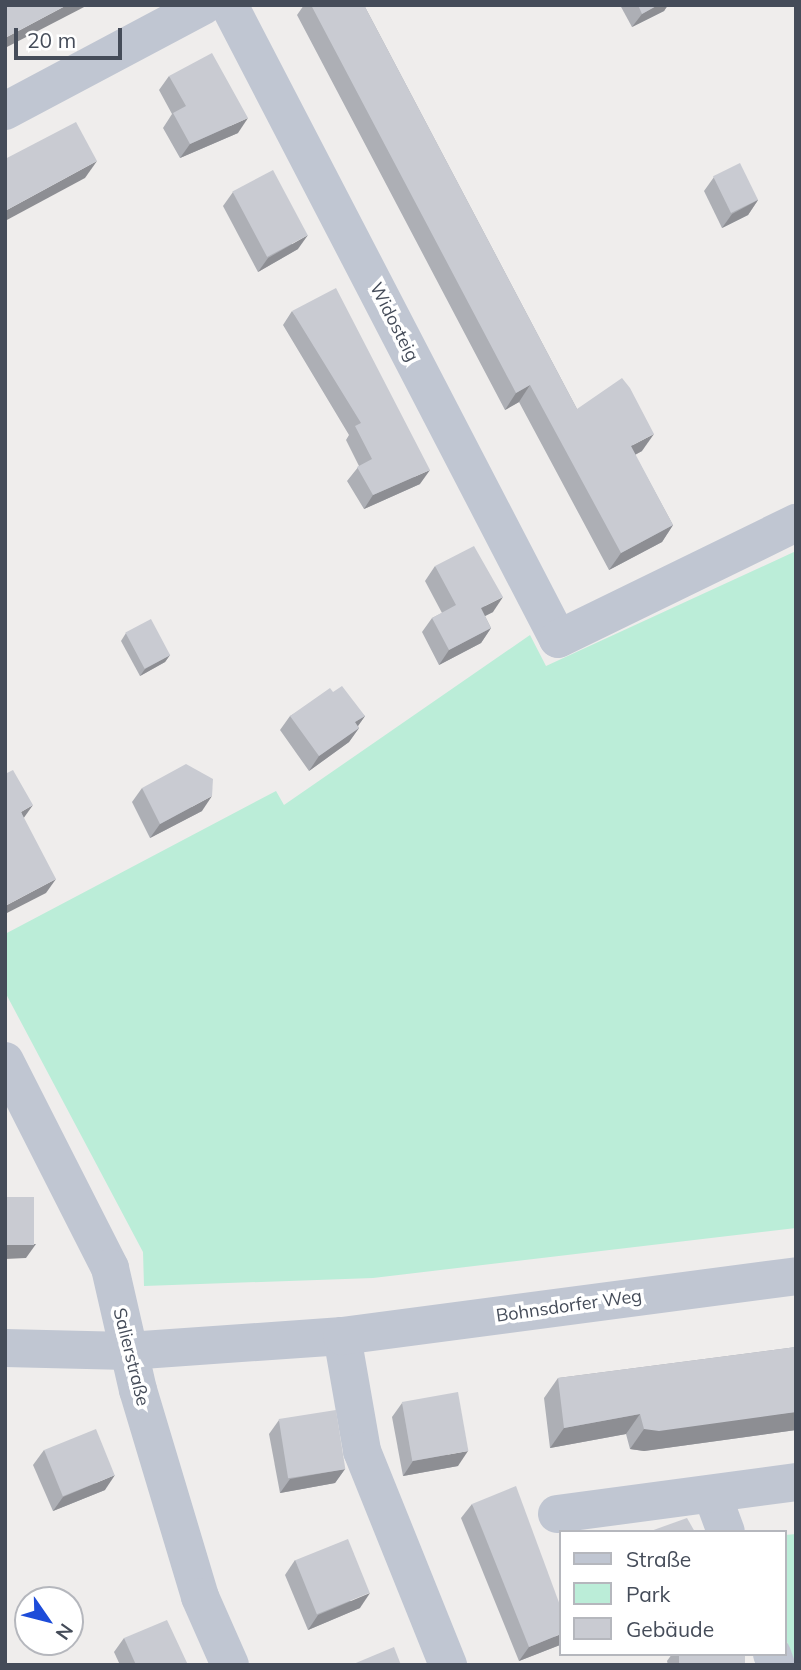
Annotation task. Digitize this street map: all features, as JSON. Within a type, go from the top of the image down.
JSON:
[{"type":"street","points":[[5,111],[204,5]]},
{"type":"street","name":"Widosteig","points":[[229,5],[558,639],[796,523]]},
{"type":"street","name":"Salierstraße","points":[[5,1061],[110,1268],[128,1351],[200,1597],[230,1665]]},
{"type":"street","name":"Bohnsdorfer Weg","points":[[5,1348],[128,1351],[342,1336],[796,1276]]},
{"type":"street","points":[[342,1336],[362,1451],[448,1665]]},
{"type":"street","points":[[557,1514],[796,1482]]},
{"type":"street","points":[[712,1494],[725,1530]]},
{"type":"green space","points":[[796,551],[796,1228],[373,1278],[144,1286],[143,1252],[5,992],[5,934],[276,791],[284,805],[530,635],[546,666]]},
{"type":"green space","points":[[796,1534],[796,1665],[787,1642],[787,1535]]},
{"type":"building","points":[[5,5],[67,5],[5,38]]},
{"type":"building","points":[[311,5],[364,5],[577,409],[622,378],[630,388],[654,434],[631,446],[673,525],[621,553],[530,385],[516,393]]},
{"type":"building","points":[[638,5],[658,5],[642,14]]},
{"type":"building","points":[[212,53],[248,118],[190,144],[173,113],[186,106],[169,76]]},
{"type":"building","points":[[76,122],[97,161],[5,211],[5,159]]},
{"type":"building","points":[[740,163],[758,200],[731,213],[713,176]]},
{"type":"building","points":[[273,170],[308,235],[267,257],[232,192]]},
{"type":"building","points":[[336,288],[430,470],[373,495],[357,467],[372,459],[355,426],[361,423],[292,311]]},
{"type":"building","points":[[474,546],[503,597],[481,608],[491,628],[449,650],[432,618],[456,605],[435,566]]},
{"type":"building","points":[[151,619],[170,655],[145,669],[125,633]]},
{"type":"building","points":[[342,686],[365,716],[355,722],[359,728],[319,756],[290,716],[330,688],[333,692]]},
{"type":"building","points":[[186,764],[213,779],[212,796],[160,824],[142,788]]},
{"type":"building","points":[[13,770],[33,805],[21,812],[56,879],[7,905],[5,774]]},
{"type":"building","points":[[5,1197],[34,1197],[34,1245],[5,1245]]},
{"type":"building","points":[[796,1347],[796,1412],[659,1431],[644,1429],[640,1414],[564,1428],[558,1378]]},
{"type":"building","points":[[458,1392],[468,1451],[412,1461],[402,1402]]},
{"type":"building","points":[[336,1410],[345,1469],[288,1478],[279,1419]]},
{"type":"building","points":[[96,1429],[115,1475],[63,1496],[44,1450]]},
{"type":"building","points":[[516,1486],[560,1605],[560,1634],[529,1647],[472,1504]]},
{"type":"building","points":[[687,1518],[694,1530],[654,1530]]},
{"type":"building","points":[[348,1539],[370,1593],[317,1614],[295,1560]]},
{"type":"building","points":[[167,1620],[188,1665],[136,1665],[124,1638]]},
{"type":"building","points":[[394,1647],[401,1665],[351,1665]]},
{"type":"building","points":[[679,1656],[745,1656],[745,1665],[679,1665]]}]
